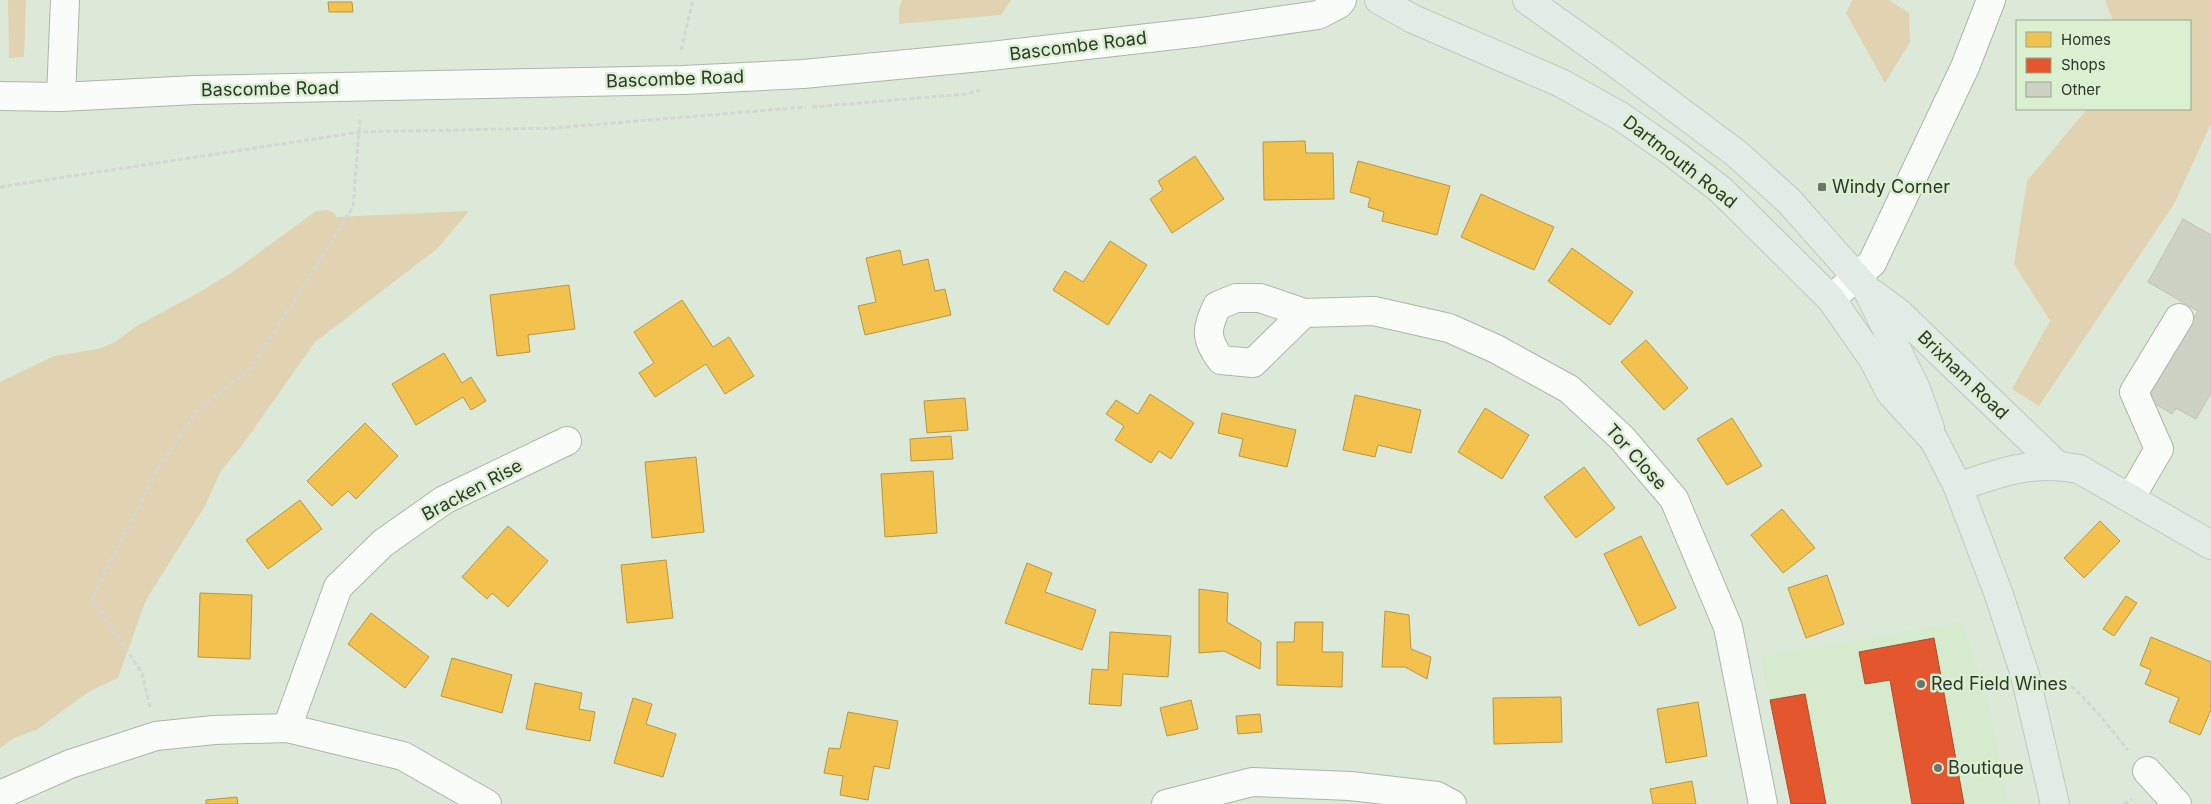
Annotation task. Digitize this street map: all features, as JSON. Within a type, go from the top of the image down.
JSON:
[{"type":"main road","name":"Dartmouth Road","points":[[1379,0],[1413,19],[1561,83],[1620,116],[1670,150],[1721,190],[1831,299],[1872,359],[1890,392],[1934,440],[1958,487],[2000,595],[2025,675],[2055,804]]},
{"type":"main road","points":[[1527,0],[1613,61],[1737,154],[1789,201],[1862,283],[1916,389],[1934,440]]},
{"type":"main road","name":"Brixham Road","points":[[1862,283],[1900,314],[2057,464]]},
{"type":"main road","name":"Brixham Road","points":[[1958,487],[1998,473],[2029,466],[2057,464],[2079,469],[2131,497],[2211,545]]},
{"type":"street","points":[[61,97],[65,0]]},
{"type":"street","name":"Bascombe Road","points":[[0,96],[61,97],[194,90],[683,80],[813,73],[991,56],[1201,32],[1318,15],[1339,4],[1342,0]]},
{"type":"street","points":[[1831,299],[1862,283],[1965,67],[1991,0]]},
{"type":"street","name":"Tor Close","points":[[1304,313],[1374,311],[1449,328],[1496,349],[1568,389],[1622,438],[1674,499],[1728,627],[1763,804]]},
{"type":"street","points":[[2131,497],[2159,449],[2134,392],[2179,318]]},
{"type":"street","name":"Bracken Rise","points":[[287,728],[338,587],[383,542],[444,500],[567,441]]},
{"type":"street","points":[[0,795],[70,764],[156,736],[214,730],[287,728],[403,756],[487,804]]},
{"type":"street","points":[[2147,772],[2176,804]]},
{"type":"street","points":[[1166,804],[1253,793],[1350,786],[1438,796],[1452,804]]},
{"type":"path","points":[[683,80],[680,52],[693,0]]},
{"type":"path","points":[[156,736],[142,673],[92,598],[160,465],[197,410],[252,367],[353,207],[360,132],[361,88]]},
{"type":"path","points":[[2025,675],[2064,679],[2084,698],[2147,772]]},
{"type":"shaded area","points":[[8,0],[26,0],[24,57],[9,58]]},
{"type":"shaded area","points":[[902,0],[1011,0],[1001,15],[899,24],[899,9]]},
{"type":"shaded area","points":[[1852,0],[1889,0],[1909,13],[1910,42],[1885,83],[1846,13]]},
{"type":"shaded area","points":[[2105,0],[2211,0],[2211,124],[2174,204],[2039,406],[2012,389],[2050,321],[2014,264],[2027,181],[2086,110],[2191,110],[2191,20],[2113,20]]},
{"type":"shaded area","points":[[328,210],[335,214],[336,217],[469,211],[437,249],[315,342],[243,444],[221,471],[205,506],[146,600],[118,678],[88,692],[38,729],[14,738],[0,748],[0,382],[54,356],[98,349],[115,342],[135,327],[234,271],[316,211]]},
{"type":"shaded area","points":[[1962,622],[1988,703],[2009,804],[1792,804],[1760,656]]},
{"type":"building: Homes","points":[[328,2],[352,2],[353,12],[329,12]]},
{"type":"building: Homes","points":[[1305,141],[1306,153],[1333,153],[1334,199],[1264,200],[1263,142]]},
{"type":"building: Homes","points":[[1195,156],[1224,199],[1172,233],[1150,199],[1163,190],[1158,181]]},
{"type":"building: Homes","points":[[1358,161],[1450,186],[1437,235],[1382,221],[1384,212],[1368,207],[1370,198],[1350,192]]},
{"type":"building: Homes","points":[[1481,194],[1554,227],[1534,270],[1461,237]]},
{"type":"building: Homes","points":[[1110,241],[1147,265],[1108,325],[1053,290],[1065,271],[1083,282]]},
{"type":"building: Homes","points":[[1572,248],[1633,292],[1610,325],[1548,281]]},
{"type":"building: Homes","points":[[900,250],[903,265],[928,259],[935,291],[945,289],[951,315],[865,335],[858,306],[876,302],[866,258]]},
{"type":"building: Homes","points":[[569,285],[575,329],[528,335],[530,352],[497,356],[490,295]]},
{"type":"building: Homes","points":[[682,300],[713,347],[729,337],[754,376],[725,394],[706,364],[655,397],[639,373],[654,363],[634,332]]},
{"type":"building: Homes","points":[[1646,340],[1688,388],[1664,410],[1621,362]]},
{"type":"building: Homes","points":[[444,353],[462,383],[471,377],[486,401],[471,410],[463,397],[416,425],[392,384]]},
{"type":"building: Homes","points":[[1150,394],[1194,423],[1171,459],[1159,451],[1151,463],[1115,440],[1124,426],[1106,414],[1116,400],[1138,414]]},
{"type":"building: Homes","points":[[1355,395],[1421,410],[1411,453],[1378,445],[1375,457],[1343,450]]},
{"type":"building: Homes","points":[[965,398],[968,430],[927,433],[924,401]]},
{"type":"building: Homes","points":[[1485,408],[1529,435],[1502,479],[1458,452]]},
{"type":"building: Homes","points":[[1222,413],[1296,430],[1287,467],[1239,456],[1243,439],[1218,433]]},
{"type":"building: Homes","points":[[1732,418],[1762,466],[1727,485],[1697,439]]},
{"type":"building: Homes","points":[[365,423],[398,456],[356,499],[348,491],[332,506],[307,481]]},
{"type":"building: Homes","points":[[951,436],[953,459],[911,461],[910,439]]},
{"type":"building: Homes","points":[[696,457],[704,532],[652,538],[645,462]]},
{"type":"building: Homes","points":[[1584,467],[1615,508],[1576,538],[1544,497]]},
{"type":"building: Homes","points":[[933,471],[937,533],[885,537],[881,474]]},
{"type":"building: Homes","points":[[300,500],[322,529],[268,569],[246,540]]},
{"type":"building: Homes","points":[[1782,509],[1815,548],[1783,573],[1751,535]]},
{"type":"building: Homes","points":[[2100,521],[2120,541],[2084,578],[2064,558]]},
{"type":"building: Homes","points":[[508,526],[548,561],[508,607],[492,593],[487,599],[462,577]]},
{"type":"building: Homes","points":[[1641,536],[1676,608],[1639,626],[1604,554]]},
{"type":"building: Homes","points":[[666,560],[673,618],[627,623],[621,565]]},
{"type":"building: Homes","points":[[1027,563],[1052,573],[1045,592],[1096,610],[1082,650],[1005,623]]},
{"type":"building: Homes","points":[[1827,575],[1844,624],[1806,638],[1788,588]]},
{"type":"building: Homes","points":[[1199,589],[1228,593],[1227,622],[1261,642],[1260,669],[1224,651],[1199,653]]},
{"type":"building: Homes","points":[[200,593],[252,595],[250,659],[198,657]]},
{"type":"building: Homes","points":[[2126,596],[2137,603],[2114,636],[2103,629]]},
{"type":"building: Homes","points":[[1385,611],[1409,615],[1411,649],[1431,657],[1427,679],[1405,667],[1382,667]]},
{"type":"building: Homes","points":[[371,613],[429,657],[405,688],[348,644]]},
{"type":"building: Homes","points":[[1295,622],[1323,622],[1322,652],[1343,652],[1342,687],[1277,685],[1277,642],[1294,642]]},
{"type":"building: Homes","points":[[1110,632],[1171,636],[1168,677],[1123,674],[1121,706],[1089,704],[1092,669],[1108,670]]},
{"type":"building: Homes","points":[[2151,637],[2211,662],[2211,710],[2200,735],[2169,722],[2179,698],[2145,684],[2151,670],[2140,665]]},
{"type":"building: Homes","points":[[452,658],[512,675],[502,713],[441,696]]},
{"type":"building: Homes","points":[[535,683],[582,693],[579,709],[595,712],[590,741],[526,729]]},
{"type":"building: Homes","points":[[1561,697],[1562,742],[1494,744],[1493,698]]},
{"type":"building: Homes","points":[[633,698],[652,704],[646,724],[676,734],[663,777],[614,763]]},
{"type":"building: Homes","points":[[1191,700],[1198,729],[1167,736],[1160,708]]},
{"type":"building: Homes","points":[[1698,702],[1707,756],[1666,763],[1657,709]]},
{"type":"building: Homes","points":[[848,712],[898,721],[889,769],[874,766],[868,800],[840,795],[843,776],[824,773],[829,748],[840,749]]},
{"type":"building: Homes","points":[[1260,714],[1262,732],[1238,734],[1236,716]]},
{"type":"building: Homes","points":[[1692,781],[1696,804],[1653,804],[1650,789]]},
{"type":"building: Homes","points":[[237,797],[238,804],[206,804],[206,800]]},
{"type":"building: Shops","points":[[1934,638],[1964,804],[1912,804],[1890,680],[1865,684],[1859,652]]},
{"type":"building: Shops","points":[[1805,694],[1826,804],[1791,804],[1770,700]]},
{"type":"building: Other","points":[[2183,219],[2211,235],[2211,393],[2196,419],[2176,408],[2172,414],[2147,399],[2198,311],[2148,282]]},
{"type":"place","name":"Windy Corner","points":[[1822,187]]},
{"type":"place","name":"Red Field Wines","points":[[1921,684]]},
{"type":"place","name":"Boutique","points":[[1938,768]]}]
